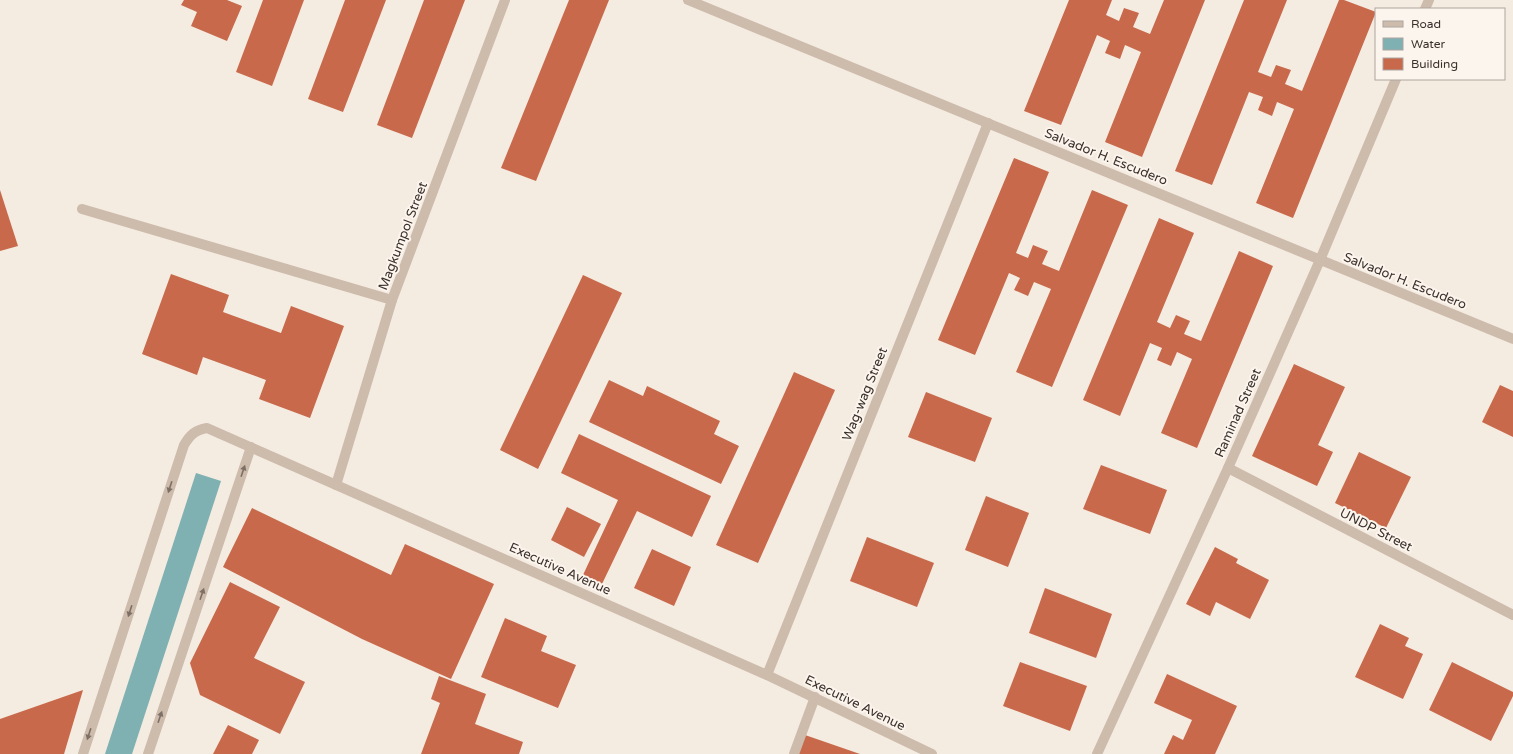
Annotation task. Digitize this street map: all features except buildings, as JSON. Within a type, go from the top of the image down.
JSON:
[{"type":"street","name":"Magkumpol Street","points":[[336,485],[392,300],[505,0]]},
{"type":"street","name":"Salvador H. Escudero","points":[[688,0],[1513,339]]},
{"type":"street","name":"Raminad Street","points":[[1097,754],[1228,468],[1320,260],[1396,80]]},
{"type":"street","name":"Wag-wag Street","points":[[767,675],[988,123]]},
{"type":"street","points":[[82,209],[392,300]]},
{"type":"street","name":"Executive Avenue","points":[[83,754],[182,450],[186,440],[192,433],[200,429],[207,428],[767,675],[932,754]]},
{"type":"street","points":[[148,754],[251,447]]},
{"type":"street","name":"UNDP Street","points":[[1228,468],[1513,615]]},
{"type":"street","points":[[794,754],[815,697]]},
{"type":"water","points":[[196,473],[221,481],[132,754],[105,754]]}]
